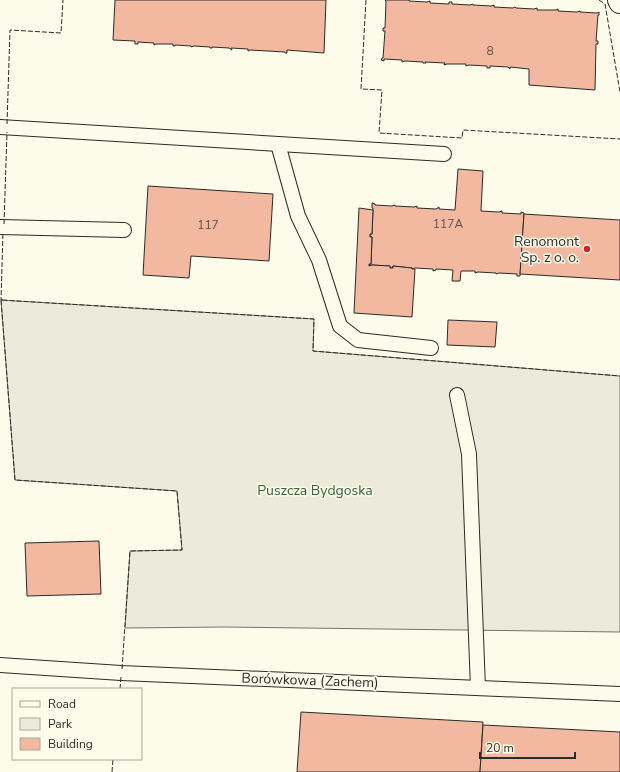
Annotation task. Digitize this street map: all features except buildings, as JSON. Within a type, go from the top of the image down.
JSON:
[{"type":"lane","points":[[0,127],[444,154]]},
{"type":"lane","points":[[278,144],[298,216],[319,260],[340,326],[358,340],[430,348]]},
{"type":"lane","points":[[0,227],[124,230]]},
{"type":"lane","points":[[456,395],[469,454],[478,688]]},
{"type":"lane","name":"Borówkowa (Zachem)","points":[[0,665],[121,673],[620,694]]},
{"type":"green space","name":"Puszcza Bydgoska","points":[[1,300],[314,319],[313,351],[620,376],[620,632],[224,627],[125,628],[130,551],[182,550],[177,491],[15,480]]},
{"type":"fence","points":[[7,124],[10,30],[61,33],[63,0]]},
{"type":"fence","points":[[366,0],[361,89],[382,90],[379,133],[462,138],[463,130],[620,139]]},
{"type":"fence","points":[[599,0],[605,4],[620,92]]},
{"type":"fence","points":[[4,224],[7,132]]},
{"type":"fence","points":[[3,232],[1,300],[3,300]]},
{"type":"fence","points":[[122,669],[130,551],[182,550],[177,491],[15,480],[1,300],[314,319],[313,351],[620,376]]},
{"type":"fence","points":[[120,688],[121,677]]},
{"type":"fence","points":[[112,772],[113,760]]},
{"type":"place","name":"Renomont Sp. z o. o.","points":[[587,249]]}]
